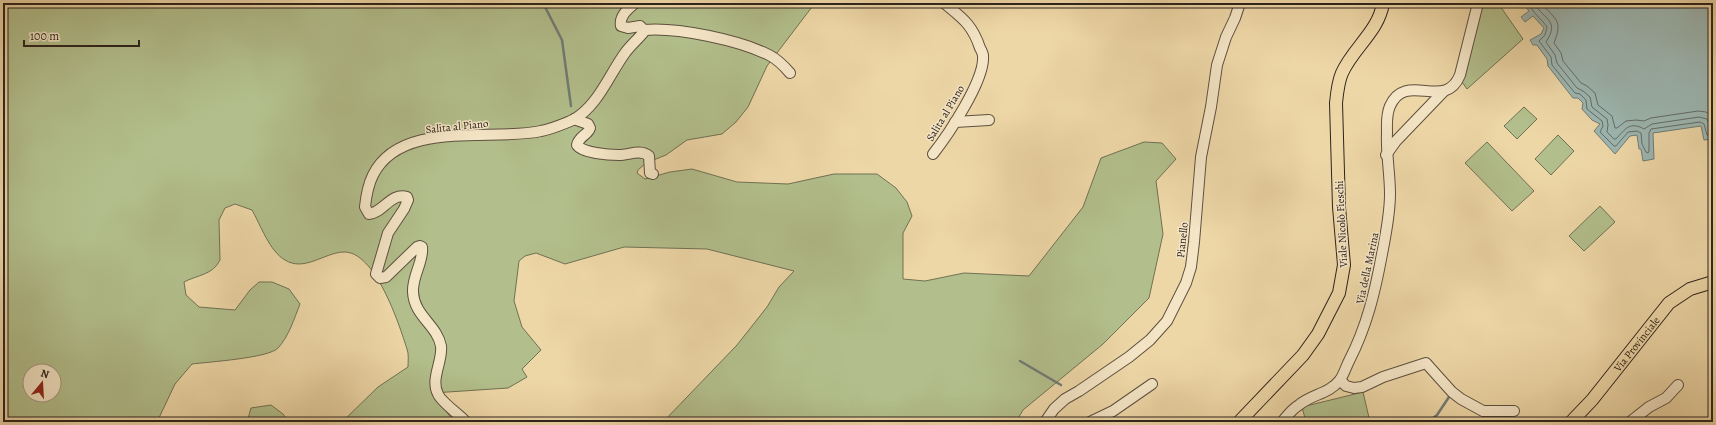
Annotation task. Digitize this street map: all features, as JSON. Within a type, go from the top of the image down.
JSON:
[{"type":"main road","name":"Viale Nicolò Fieschi","points":[[1241,421],[1303,355],[1318,334],[1340,293],[1344,264],[1339,207],[1336,104],[1338,88],[1342,73],[1349,60],[1374,28],[1384,3]]},
{"type":"main road","name":"Via Provinciale","points":[[1570,422],[1592,400],[1669,303],[1690,289],[1713,282]]},
{"type":"street","points":[[635,3],[623,15],[620,23],[621,26],[628,28],[640,26],[644,30],[675,30],[740,44],[770,55],[782,64],[790,73]]},
{"type":"street","name":"Salita al Piano","points":[[934,154],[970,97],[982,66],[983,56],[973,29],[944,3]]},
{"type":"street","name":"Pianello","points":[[1045,422],[1065,399],[1129,357],[1150,340],[1167,321],[1186,283],[1191,267],[1194,248],[1201,157],[1212,107],[1217,65],[1226,37],[1236,18],[1240,3]]},
{"type":"street","points":[[1386,155],[1396,141],[1444,91],[1453,87],[1460,75],[1478,3]]},
{"type":"street","name":"Salita al Piano","points":[[466,422],[438,396],[436,390],[435,383],[441,347],[438,337],[415,305],[413,292],[416,270],[422,257],[422,247],[417,247],[386,277],[380,278],[376,274],[388,233],[404,209],[408,200],[404,196],[400,196],[374,214],[369,214],[365,207],[372,175],[388,156],[398,149],[410,144],[453,136],[541,131],[574,119],[588,108],[626,52],[644,30]]},
{"type":"street","name":"Via della Marina","points":[[1340,380],[1355,350],[1375,293],[1390,209],[1390,184],[1386,155],[1386,121],[1390,106],[1398,96],[1408,91],[1421,89],[1436,92],[1444,91]]},
{"type":"street","points":[[574,119],[588,124],[590,128],[588,133],[578,140],[577,144],[581,149],[619,155],[644,153],[649,156],[648,171],[653,174]]},
{"type":"street","points":[[955,122],[989,120]]},
{"type":"street","points":[[1282,422],[1299,404],[1328,391],[1340,380],[1346,386],[1354,388],[1362,387],[1382,377],[1426,363],[1452,392],[1461,399],[1483,411],[1514,411]]},
{"type":"street","points":[[1090,422],[1113,411],[1152,384]]},
{"type":"street","points":[[1630,422],[1649,407],[1666,398],[1678,385]]},
{"type":"green space","points":[[3,3],[815,3],[767,66],[748,107],[736,122],[722,134],[687,140],[666,155],[646,163],[638,170],[637,173],[645,179],[670,172],[692,169],[737,182],[788,184],[834,174],[877,174],[896,188],[907,202],[912,216],[903,233],[903,279],[925,281],[964,273],[1029,276],[1083,207],[1101,158],[1144,142],[1162,143],[1176,159],[1156,181],[1163,234],[1149,298],[1103,344],[1023,410],[1016,422],[663,422],[737,345],[767,307],[779,287],[794,271],[707,249],[624,247],[565,264],[536,253],[525,256],[519,261],[514,301],[522,327],[541,350],[522,369],[527,377],[508,388],[433,393],[454,422],[342,422],[378,387],[408,367],[408,351],[392,307],[384,290],[375,275],[365,263],[355,255],[343,252],[336,253],[314,261],[299,264],[285,260],[270,244],[252,210],[235,204],[225,208],[219,220],[220,260],[209,272],[184,282],[186,295],[199,307],[235,310],[250,290],[259,282],[272,282],[289,289],[300,304],[288,333],[278,348],[251,357],[192,364],[175,384],[157,422],[3,422]]},
{"type":"green space","points":[[1482,6],[1500,6],[1523,39],[1467,89],[1462,82]]},
{"type":"green space","points":[[1524,107],[1537,119],[1517,139],[1504,126]]},
{"type":"green space","points":[[1558,135],[1574,151],[1551,175],[1535,159]]},
{"type":"green space","points":[[1487,142],[1534,191],[1512,211],[1465,163]]},
{"type":"green space","points":[[1600,206],[1615,222],[1584,251],[1569,236]]},
{"type":"green space","points":[[1363,392],[1370,422],[1306,422],[1302,407]]},
{"type":"green space","points":[[271,405],[283,414],[289,422],[247,422],[251,408]]},
{"type":"water","points":[[1526,3],[1713,3],[1713,139],[1704,140],[1701,126],[1653,133],[1654,159],[1643,161],[1637,135],[1630,136],[1615,154],[1594,131],[1600,124],[1592,120],[1582,109],[1583,103],[1578,98],[1573,98],[1548,66],[1547,59],[1537,45],[1533,45],[1530,40],[1541,34],[1544,28],[1533,16],[1525,22],[1521,17],[1529,11],[1525,6]]},
{"type":"waterway","points":[[543,3],[562,40],[571,106]]},
{"type":"waterway","points":[[1020,361],[1061,385]]},
{"type":"waterway","points":[[1428,422],[1437,415],[1451,394]]}]
